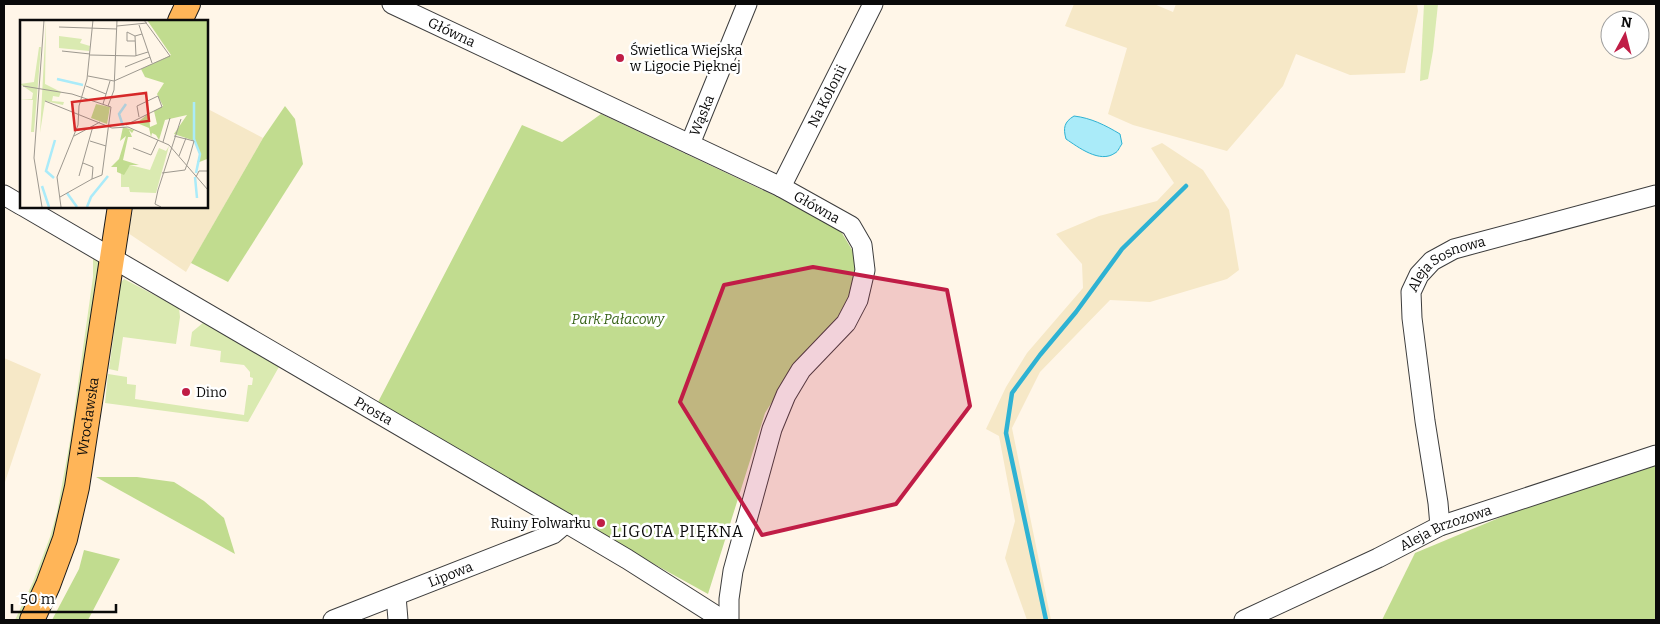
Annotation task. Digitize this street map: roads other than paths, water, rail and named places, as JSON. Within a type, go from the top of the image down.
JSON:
[{"type":"main road","points":[[180,20],[188,4]]},
{"type":"main road","name":"Wrocławska","points":[[32,620],[48,585],[65,539],[77,487],[120,208]]},
{"type":"street","name":"Główna","points":[[392,4],[781,187],[851,226],[862,245],[865,270],[858,300],[846,323],[801,370],[786,395],[772,430],[733,571],[728,599],[729,620]]},
{"type":"street","name":"Wąska","points":[[690,144],[747,4]]},
{"type":"street","name":"Na Kolonii","points":[[781,187],[873,4]]},
{"type":"street","name":"Prosta","points":[[4,195],[20,205]]},
{"type":"street","name":"Aleja Sosnowa","points":[[1440,526],[1412,318],[1411,292],[1419,275],[1432,262],[1454,249],[1656,195]]},
{"type":"street","name":"Prosta","points":[[25,208],[627,559],[723,620]]},
{"type":"street","name":"Aleja Brzozowa","points":[[1244,620],[1378,558],[1440,526],[1656,455]]},
{"type":"street","name":"Lipowa","points":[[333,620],[553,534],[566,523]]},
{"type":"street","points":[[396,596],[398,620]]},
{"type":"water","points":[[1074,116],[1098,122],[1120,134],[1122,144],[1117,151],[1103,157],[1083,150],[1066,139],[1065,126]]},
{"type":"waterway","points":[[1046,620],[1006,433],[1012,393],[1040,355],[1076,312],[1122,249],[1186,186]]},
{"type":"place","name":"Świetlica Wiejska w Ligocie Pięknej","points":[[620,58]]},
{"type":"place","name":"Dino","points":[[186,392]]},
{"type":"place","name":"Ruiny Folwarku","points":[[601,523]]},
{"type":"district","name":"LIGOTA PIĘKNA","points":[[678,531]]},
{"type":"park label","name":"Park Pałacowy","points":[[618,319]]}]
